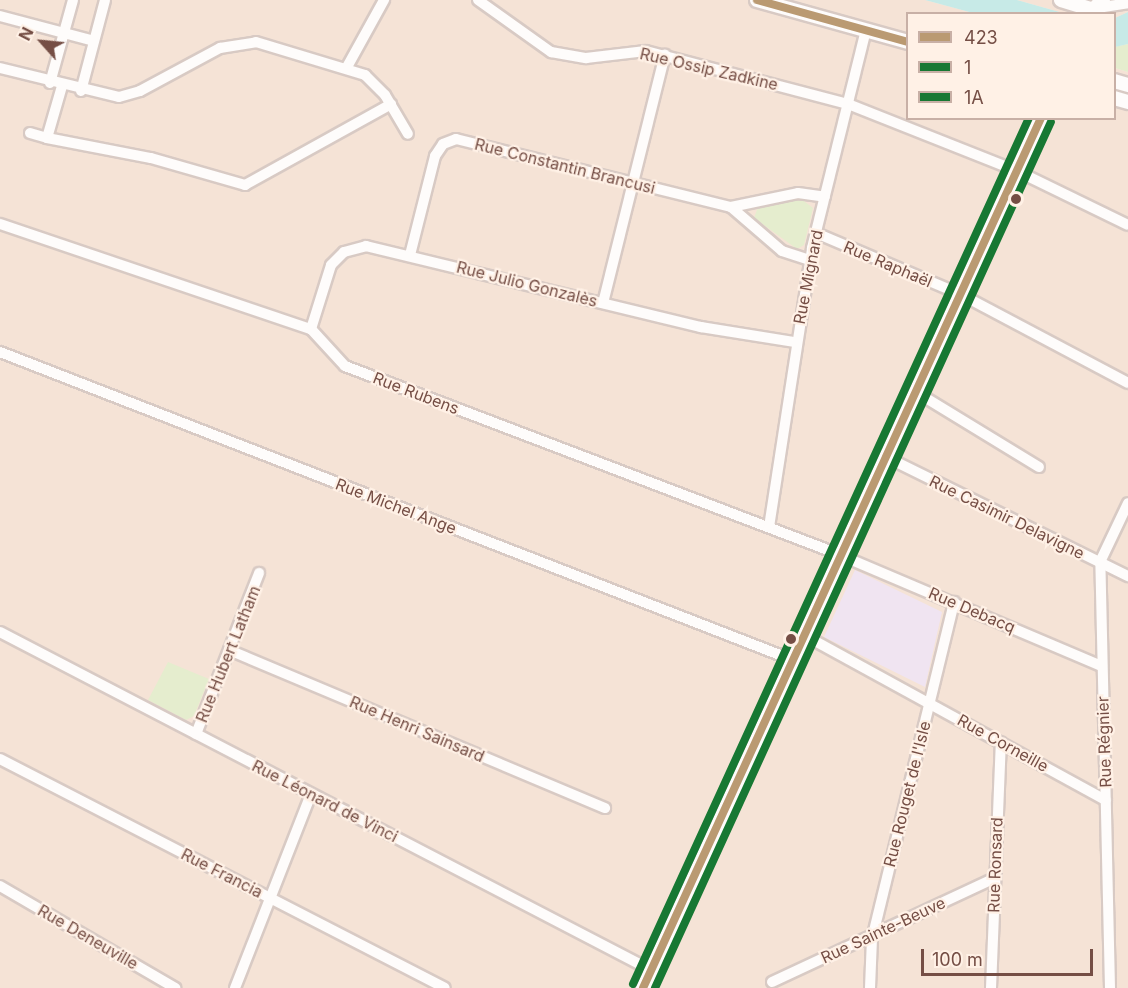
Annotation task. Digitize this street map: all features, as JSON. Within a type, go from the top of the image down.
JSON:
[{"type":"main road","points":[[643,988],[1040,120]]},
{"type":"street","points":[[50,83],[73,0]]},
{"type":"street","points":[[81,91],[105,0]]},
{"type":"street","points":[[347,67],[384,0]]},
{"type":"street","name":"Rue Ossip Zadkine","points":[[478,0],[530,42],[559,55],[586,58],[640,50],[848,104],[1017,171],[1128,225]]},
{"type":"street","points":[[757,0],[906,41]]},
{"type":"street","points":[[1061,0],[1093,6],[1128,3]]},
{"type":"street","points":[[0,16],[94,41]]},
{"type":"street","name":"Rue Mignard","points":[[769,527],[795,342],[810,260],[866,30]]},
{"type":"street","points":[[0,68],[50,83],[112,97],[134,94],[220,48],[244,42],[347,67],[370,79],[391,104],[408,134]]},
{"type":"street","points":[[603,303],[665,55]]},
{"type":"street","points":[[46,138],[62,86]]},
{"type":"street","points":[[30,134],[151,158],[245,185],[391,104]]},
{"type":"street","name":"Rue Constantin Brancusi","points":[[410,255],[435,156],[448,141],[464,140],[731,207],[798,193],[825,197]]},
{"type":"street","name":"Rue Constantin Brancusi","points":[[731,207],[777,248],[810,260]]},
{"type":"street","name":"Rue Rubens","points":[[0,224],[311,329],[345,366],[841,555]]},
{"type":"street","name":"Rue Raphaël","points":[[816,233],[960,294],[1128,383]]},
{"type":"street","name":"Rue Julio Gonzalès","points":[[311,329],[328,270],[339,256],[366,246],[701,327],[795,342]]},
{"type":"street","name":"Rue Michel Ange","points":[[0,352],[793,660]]},
{"type":"street","points":[[916,392],[1039,467]]},
{"type":"street","name":"Rue Casimir Delavigne","points":[[886,457],[1128,576]]},
{"type":"street","name":"Rue Régnier","points":[[1110,988],[1100,562],[1128,503]]},
{"type":"street","name":"Rue Debacq","points":[[841,555],[1102,666]]},
{"type":"street","name":"Rue Hubert Latham","points":[[196,734],[259,573]]},
{"type":"street","name":"Rue Rouget de l'Isle","points":[[870,988],[873,935],[954,602]]},
{"type":"street","name":"Rue Léonard de Vinci","points":[[0,632],[651,970]]},
{"type":"street","name":"Rue Corneille","points":[[804,635],[1106,800]]},
{"type":"street","name":"Rue Henri Sainsard","points":[[229,650],[605,808]]},
{"type":"street","name":"Rue Ronsard","points":[[991,988],[1001,742]]},
{"type":"street","name":"Rue Francia","points":[[0,759],[445,988]]},
{"type":"street","points":[[235,988],[311,794]]},
{"type":"street","name":"Rue Sainte-Beuve","points":[[772,982],[995,878]]},
{"type":"street","name":"Rue Deneuville","points":[[0,886],[175,988]]},
{"type":"shaded area","points":[[0,0],[925,0],[969,12],[906,12],[906,120],[1116,120],[1116,68],[1128,72],[1128,988],[0,988]]},
{"type":"shaded area","points":[[1017,0],[1128,0],[1128,12],[1116,18],[1116,12],[1059,12]]},
{"type":"shaded area","points":[[855,570],[942,612],[925,687],[824,637]]},
{"type":"green space","points":[[1128,44],[1128,72],[1116,68],[1116,47]]},
{"type":"green space","points":[[800,198],[813,208],[804,245],[797,249],[754,218],[758,207]]},
{"type":"green space","points":[[168,662],[209,679],[194,716],[186,720],[148,700]]},
{"type":"water","points":[[925,0],[1017,0],[1059,12],[969,12]]},
{"type":"water","points":[[1128,12],[1128,44],[1116,47],[1116,18]]},
{"type":"transit line","name":"423","points":[[757,0],[906,41]]},
{"type":"transit line","name":"1A","points":[[633,984],[1028,120]]},
{"type":"transit line","name":"423","points":[[643,988],[1040,120]]},
{"type":"transit line","name":"1","points":[[655,988],[1051,122]]}]
